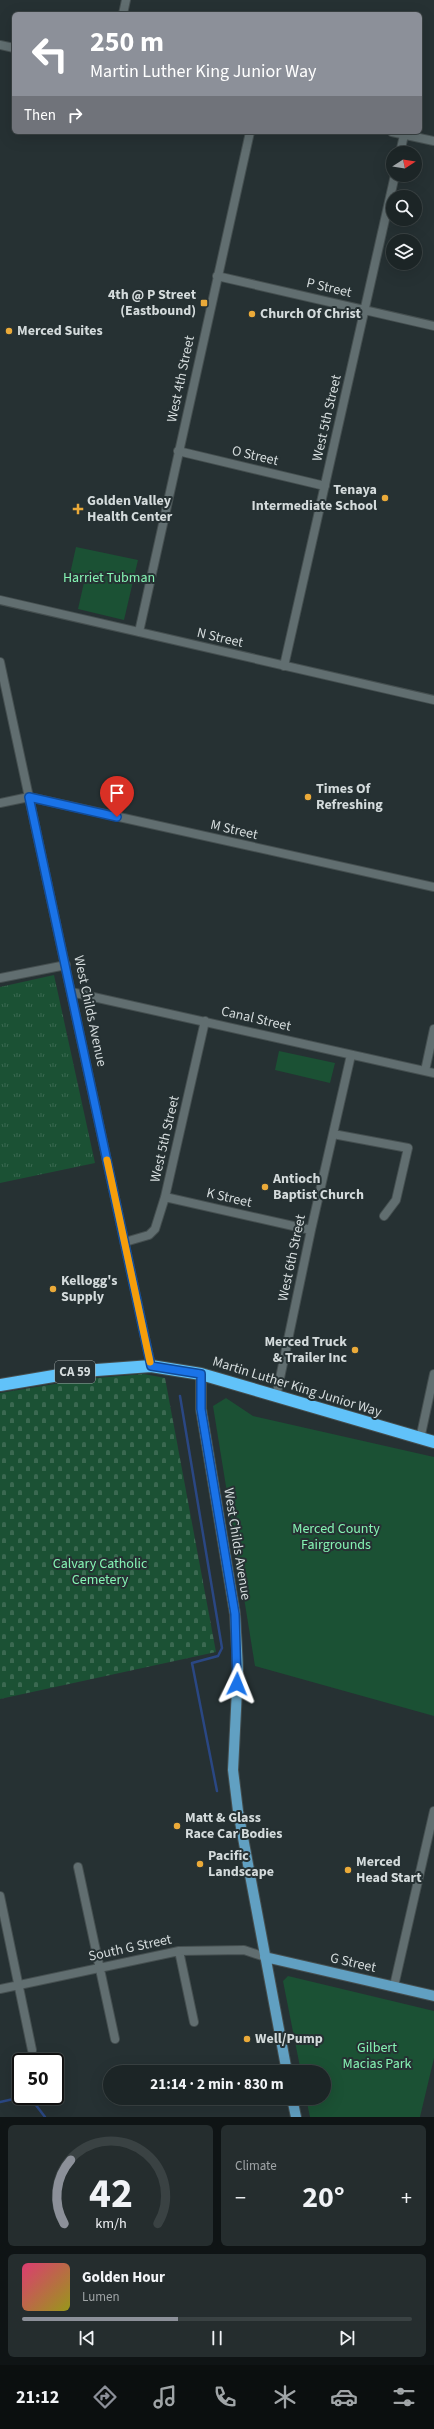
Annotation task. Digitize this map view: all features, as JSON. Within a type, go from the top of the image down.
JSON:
[{"type":"highway","name":"Martin Luther King Junior Way","points":[[151,1366],[201,1374],[434,1442]]},
{"type":"highway","name":"CA 59","points":[[0,1385],[83,1371],[151,1366]]},
{"type":"main road","name":"West Childs Avenue","points":[[201,1374],[201,1409],[237,1638],[238,1669],[232,1770],[238,1811],[286,2065]]},
{"type":"main road","name":"G Street","points":[[265,1957],[434,1996]]},
{"type":"main road","points":[[293,2105],[296,2117]]},
{"type":"street","points":[[123,12],[126,0]]},
{"type":"street","points":[[0,45],[12,48]]},
{"type":"street","name":"West 4th Street","points":[[139,632],[250,134]]},
{"type":"street","points":[[400,134],[434,141]]},
{"type":"street","points":[[402,146],[404,135]]},
{"type":"street","name":"West 5th Street","points":[[284,666],[393,182]]},
{"type":"street","name":"P Street","points":[[217,276],[434,326]]},
{"type":"street","name":"O Street","points":[[178,451],[325,486]]},
{"type":"street","name":"N Street","points":[[0,600],[434,700]]},
{"type":"street","name":"West Childs Avenue","points":[[0,662],[151,1366]]},
{"type":"street","points":[[0,803],[29,797]]},
{"type":"street","name":"M Street","points":[[29,797],[434,888]]},
{"type":"street","points":[[0,978],[66,965]]},
{"type":"street","name":"Canal Street","points":[[71,992],[434,1073]]},
{"type":"street","name":"West 5th Street","points":[[125,1242],[149,1235],[154,1229],[164,1197],[205,1021]]},
{"type":"street","points":[[425,1071],[434,1029]]},
{"type":"street","name":"West 6th Street","points":[[276,1397],[311,1230],[351,1054]]},
{"type":"street","points":[[333,1134],[408,1148],[396,1200],[384,1216]]},
{"type":"street","name":"K Street","points":[[164,1197],[311,1230]]},
{"type":"street","points":[[420,1439],[434,1374]]},
{"type":"street","points":[[394,1986],[434,1811]]},
{"type":"street","points":[[78,1867],[115,2039]]},
{"type":"street","points":[[0,1896],[32,2050]]},
{"type":"street","name":"South G Street","points":[[0,1989],[179,1951],[244,1950],[265,1957]]},
{"type":"street","points":[[179,1951],[194,2022]]},
{"type":"green space","name":"Harriet Tubman","points":[[76,547],[138,560],[124,620],[78,609],[85,578],[70,574]]},
{"type":"green space","points":[[54,975],[95,1163],[0,1183],[0,987]]},
{"type":"green space","points":[[279,1051],[335,1063],[330,1083],[275,1070]]},
{"type":"green space","name":"Calvary Catholic Cemetery","points":[[144,1374],[165,1378],[216,1652],[0,1699],[0,1393],[85,1379]]},
{"type":"green space","name":"Merced County Fairgrounds","points":[[226,1398],[253,1416],[434,1457],[434,1716],[255,1666],[213,1406]]},
{"type":"green space","name":"Gilbert Macias Park","points":[[288,1976],[434,2011],[434,2058],[420,2117],[310,2117],[307,2105],[331,2105],[331,2065],[300,2065],[283,1981]]},
{"type":"waterway","points":[[180,1396],[222,1648],[218,1656],[192,1663],[217,1791]]},
{"type":"waterway","points":[[0,2102],[12,2099]]},
{"type":"waterway","points":[[36,2105],[45,2117]]},
{"type":"slow traffic","points":[[107,1160],[150,1362]]},
{"type":"place","name":"4th @ P Street (Eastbound)","points":[[204,303]]},
{"type":"place","name":"Church Of Christ","points":[[252,314]]},
{"type":"place","name":"Merced Suites","points":[[9,331]]},
{"type":"place","name":"Tenaya Intermediate School","points":[[385,498]]},
{"type":"place","name":"Golden Valley Health Center","points":[[78,509]]},
{"type":"place","name":"Times Of Refreshing","points":[[308,797]]},
{"type":"place","name":"Antioch Baptist Church","points":[[265,1187]]},
{"type":"place","name":"Kellogg's Supply","points":[[53,1289]]},
{"type":"place","name":"Merced Truck & Trailer Inc","points":[[355,1350]]},
{"type":"place","name":"Matt & Glass Race Car Bodies","points":[[177,1826]]},
{"type":"place","name":"Pacific Landscape","points":[[200,1864]]},
{"type":"place","name":"Merced Head Start","points":[[348,1870]]},
{"type":"place","name":"Well/Pump","points":[[247,2039]]},
{"type":"route","points":[[117,817],[29,797],[151,1366],[201,1374],[201,1409],[235,1614],[238,1669],[237,1684]]}]
